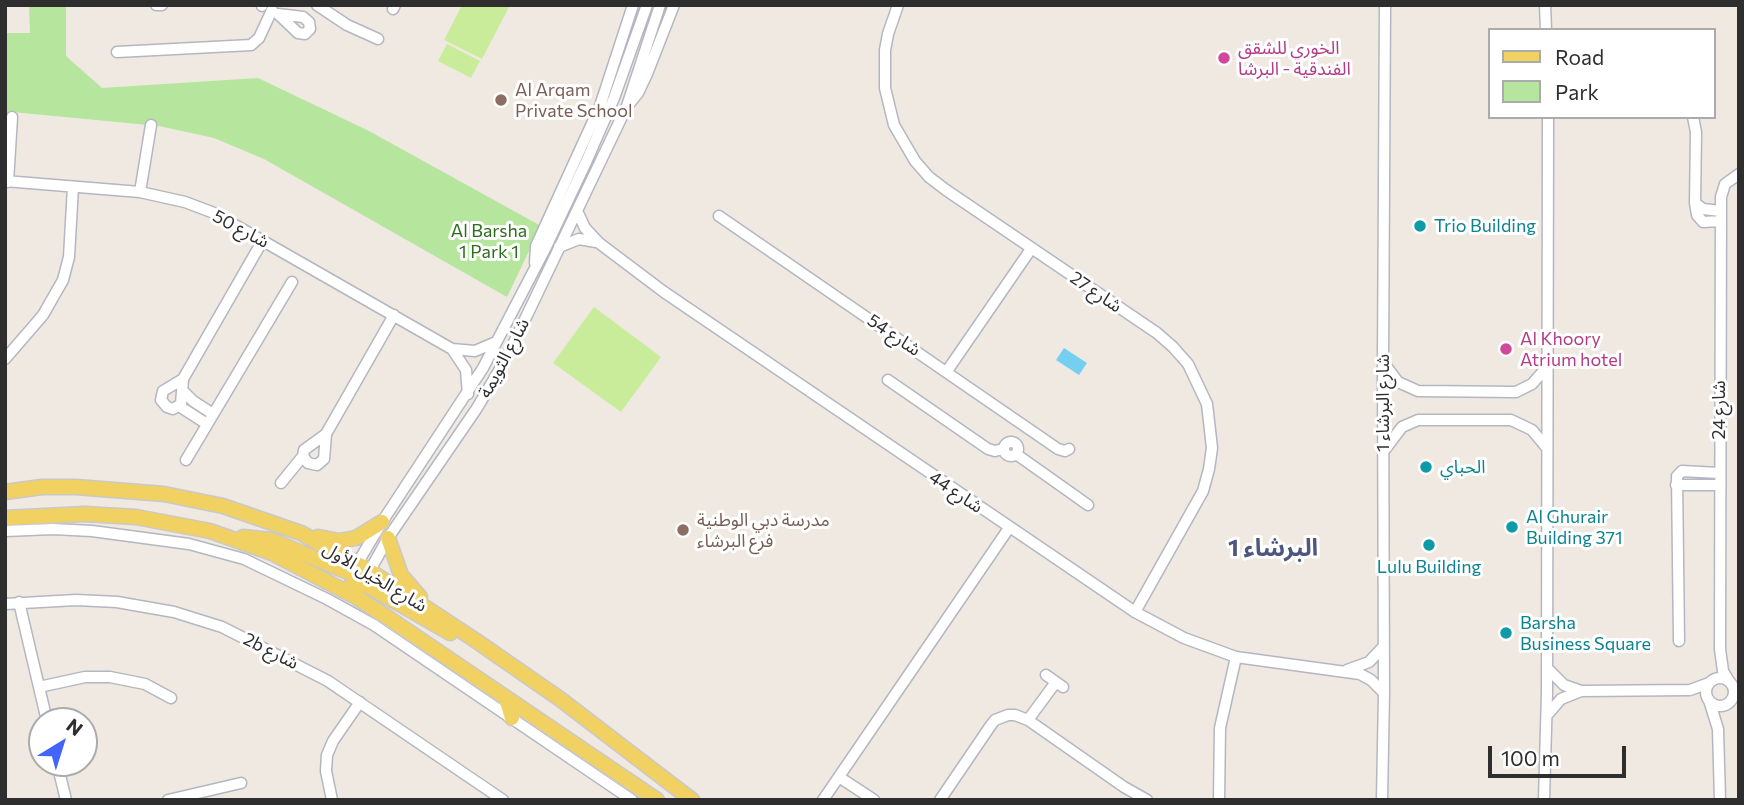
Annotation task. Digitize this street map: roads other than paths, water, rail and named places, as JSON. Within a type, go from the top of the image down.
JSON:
[{"type":"main road","name":"شارع الخيل الأول","points":[[5,492],[42,487],[76,487],[164,494],[223,506],[301,533],[475,640],[560,699],[692,800]]},
{"type":"main road","name":"شارع الخيل الأول","points":[[5,518],[72,514],[136,517],[186,525],[235,538],[292,562],[353,590],[657,800]]},
{"type":"main road","points":[[301,533],[332,540],[347,540],[364,534],[382,522]]},
{"type":"main road","points":[[235,538],[271,540],[359,569]]},
{"type":"main road","points":[[388,538],[405,581],[450,624]]},
{"type":"main road","points":[[353,590],[375,589],[442,629],[475,640]]},
{"type":"main road","points":[[506,698],[512,718]]},
{"type":"street","points":[[156,5],[162,5]]},
{"type":"street","points":[[621,5],[629,19]]},
{"type":"street","name":"شارع الثويمة","points":[[535,265],[536,246],[600,106],[633,5]]},
{"type":"street","name":"شارع الثويمة","points":[[353,590],[359,569],[388,538],[498,374],[627,106],[640,88],[674,5]]},
{"type":"street","name":"شارع 27","points":[[898,5],[888,34],[884,69],[888,107],[904,144],[929,177],[1157,333],[1173,347],[1193,374],[1207,404],[1212,448],[1203,491],[1135,612]]},
{"type":"street","points":[[1376,5],[1385,10]]},
{"type":"street","points":[[117,52],[251,45],[259,38],[267,8],[300,34],[307,33],[321,7],[378,39]]},
{"type":"street","name":"شارع الثويمة","points":[[353,590],[359,569],[382,522],[468,394],[535,265],[601,130],[646,8]]},
{"type":"street","points":[[1545,28],[1547,8]]},
{"type":"street","name":"شارع الثويمة","points":[[627,106],[659,10]]},
{"type":"street","name":"شارع البرشاء 1","points":[[1381,800],[1384,693],[1385,10]]},
{"type":"street","points":[[6,181],[12,117]]},
{"type":"street","points":[[1544,800],[1547,715],[1548,119]]},
{"type":"street","points":[[1693,119],[1696,132],[1695,202],[1703,209],[1721,216]]},
{"type":"street","points":[[140,192],[151,125]]},
{"type":"street","name":"شارع 24","points":[[1732,683],[1723,671],[1720,654],[1721,216],[1722,190],[1730,179],[1739,174]]},
{"type":"street","name":"شارع 50","points":[[6,181],[140,192],[200,208],[263,240],[452,349]]},
{"type":"street","points":[[5,359],[43,315],[63,280],[69,257],[74,187]]},
{"type":"street","name":"شارع 44","points":[[577,212],[584,228],[599,243],[731,339],[1135,612],[1184,638],[1236,657],[1345,671],[1364,676],[1384,693]]},
{"type":"street","name":"شارع 54","points":[[719,216],[1060,450],[1069,449]]},
{"type":"street","points":[[559,247],[579,239],[599,243]]},
{"type":"street","points":[[179,406],[183,401],[183,379],[263,240]]},
{"type":"street","points":[[947,371],[1031,249]]},
{"type":"street","points":[[186,460],[292,282]]},
{"type":"street","points":[[303,456],[310,464],[322,462],[325,456],[326,434],[394,315]]},
{"type":"street","points":[[452,349],[475,351],[496,342]]},
{"type":"street","points":[[452,349],[466,370],[468,394]]},
{"type":"street","points":[[1383,362],[1398,382],[1418,391],[1516,392],[1532,384],[1547,367]]},
{"type":"street","points":[[183,379],[164,388],[161,397],[167,407],[179,406],[210,419]]},
{"type":"street","points":[[888,380],[988,449],[1003,449],[1006,443],[1015,447],[1088,505]]},
{"type":"street","points":[[183,391],[210,419]]},
{"type":"street","points":[[1383,452],[1395,433],[1418,420],[1511,420],[1532,430],[1547,448]]},
{"type":"street","points":[[1015,447],[1027,427]]},
{"type":"street","points":[[281,483],[303,456],[305,447],[326,434]]},
{"type":"street","points":[[1679,641],[1677,476],[1682,471],[1719,479]]},
{"type":"street","points":[[823,800],[1009,528]]},
{"type":"street","points":[[5,531],[80,530],[190,544],[244,559],[374,625],[632,800]]},
{"type":"street","name":"2b شارع","points":[[5,604],[97,601],[138,605],[191,616],[222,627],[308,670],[360,702],[503,800]]},
{"type":"street","points":[[19,603],[44,707]]},
{"type":"street","points":[[1345,671],[1369,662],[1384,646]]},
{"type":"street","name":"شارع 24","points":[[1710,682],[1720,654]]},
{"type":"street","points":[[1219,800],[1220,728],[1236,657]]},
{"type":"street","points":[[1547,668],[1560,682],[1581,691]]},
{"type":"street","points":[[1028,720],[1060,685],[1046,675]]},
{"type":"street","points":[[39,687],[86,677],[110,677],[145,684],[171,698]]},
{"type":"street","points":[[1547,715],[1561,699],[1581,691],[1680,691],[1690,690],[1718,678],[1732,683],[1734,689],[1734,699],[1718,729]]},
{"type":"street","points":[[1710,682],[1706,692],[1718,729],[1720,800]]},
{"type":"street","points":[[1680,691],[1708,699],[1717,706],[1734,699]]},
{"type":"street","points":[[332,800],[326,771],[327,755],[333,741],[360,702]]},
{"type":"street","points":[[940,800],[995,720],[1008,715],[1028,720],[1147,800]]},
{"type":"street","points":[[60,777],[66,800]]},
{"type":"street","points":[[839,777],[874,800]]},
{"type":"street","points":[[169,800],[242,783]]},
{"type":"water","points":[[1064,348],[1087,363],[1079,375],[1056,360]]},
{"type":"place","name":"الخوري للشقق الفندقية - البرشا","points":[[1224,58]]},
{"type":"place","name":"Al Arqam Private School","points":[[501,100]]},
{"type":"place","name":"Trio Building","points":[[1420,226]]},
{"type":"place","name":"Al Khoory Atrium hotel","points":[[1506,349]]},
{"type":"place","name":"الحباي","points":[[1426,467]]},
{"type":"place","name":"Al Ghurair Building 371","points":[[1512,527]]},
{"type":"place","name":"مدرسة دبي الوطنية فرع البرشاء","points":[[683,530]]},
{"type":"place","name":"Lulu Building","points":[[1429,545]]},
{"type":"place","name":"Barsha Business Square","points":[[1506,633]]},
{"type":"district","name":"البرشاء 1","points":[[1273,548]]},
{"type":"park label","name":"Al Barsha 1 Park 1","points":[[489,241]]}]
